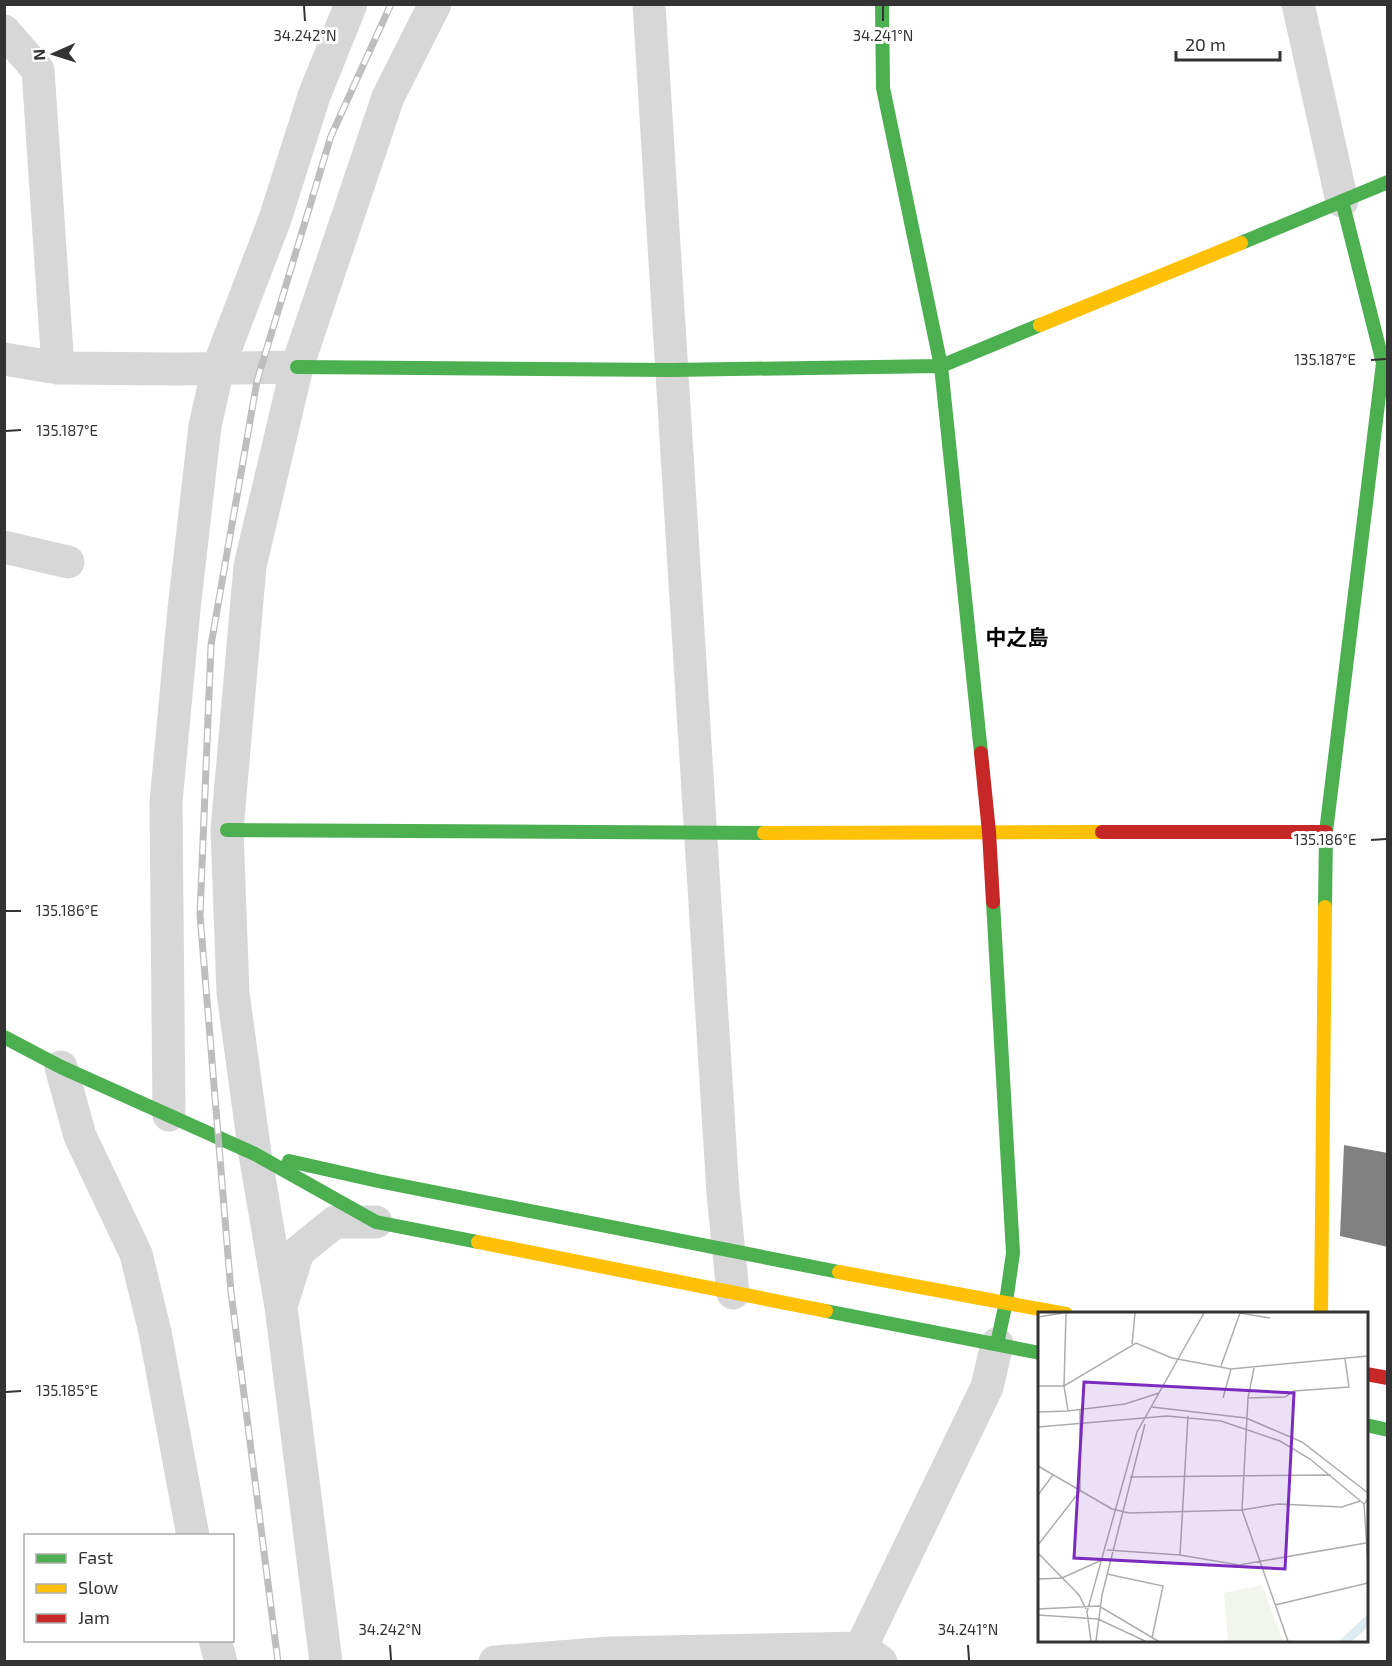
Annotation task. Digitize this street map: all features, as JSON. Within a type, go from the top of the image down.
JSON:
[{"type":"street","points":[[169,1115],[166,802],[203,438],[218,368],[275,219],[314,96],[351,4]]},
{"type":"street","points":[[326,1662],[281,1307],[255,1154],[233,993],[227,830],[250,566],[297,367],[388,97],[435,4]]},
{"type":"street","points":[[649,4],[723,1193],[733,1293]]},
{"type":"street","points":[[495,1662],[610,1653],[866,1657],[987,1387],[1006,1302],[1013,1253],[989,832],[941,366],[883,88],[882,4]]},
{"type":"street","points":[[1298,4],[1342,201],[1383,363],[1326,832],[1321,1312]]},
{"type":"street","points":[[4,31],[38,70],[57,368]]},
{"type":"street","points":[[4,359],[57,368],[671,370],[941,366],[1388,182]]},
{"type":"street","points":[[4,547],[68,562]]},
{"type":"street","points":[[227,830],[700,833],[1326,832]]},
{"type":"street","points":[[4,1037],[61,1067],[255,1154],[376,1222]]},
{"type":"street","points":[[61,1067],[80,1136],[136,1254],[155,1332],[194,1534]]},
{"type":"street","points":[[255,1154],[729,1251],[1056,1312]]},
{"type":"street","points":[[281,1307],[298,1252],[335,1222],[376,1222],[1038,1353]]},
{"type":"street","points":[[1368,1374],[1388,1378]]},
{"type":"street","points":[[1368,1425],[1388,1430]]},
{"type":"street","points":[[215,1642],[221,1662]]},
{"type":"building","points":[[1344,1145],[1388,1153],[1388,1247],[1340,1236]]},
{"type":"railway","points":[[278,1662],[231,1292],[200,915],[211,645],[257,381],[331,136],[391,4]]},
{"type":"traffic: fast","points":[[882,4],[883,88],[941,366],[981,753]]},
{"type":"traffic: fast","points":[[1241,243],[1388,182]]},
{"type":"traffic: fast","points":[[1325,907],[1326,832],[1383,363],[1342,201]]},
{"type":"traffic: fast","points":[[297,367],[671,370],[941,366],[1040,325]]},
{"type":"traffic: fast","points":[[227,830],[764,833]]},
{"type":"traffic: fast","points":[[993,902],[1013,1253],[997,1344]]},
{"type":"traffic: fast","points":[[4,1037],[61,1067],[255,1154],[376,1222],[478,1242]]},
{"type":"traffic: fast","points":[[289,1161],[378,1181],[839,1272]]},
{"type":"traffic: fast","points":[[826,1311],[1038,1353]]},
{"type":"traffic: fast","points":[[1368,1425],[1388,1430]]},
{"type":"traffic: slow","points":[[1040,325],[1241,243]]},
{"type":"traffic: slow","points":[[764,833],[1102,832]]},
{"type":"traffic: slow","points":[[1321,1312],[1325,907]]},
{"type":"traffic: slow","points":[[478,1242],[826,1311]]},
{"type":"traffic: slow","points":[[839,1272],[1055,1312]]},
{"type":"traffic: jam","points":[[981,753],[993,902]]},
{"type":"traffic: jam","points":[[1102,832],[1326,832]]},
{"type":"traffic: jam","points":[[1368,1374],[1388,1378]]},
{"type":"district","name":"中之島","points":[[1017,636]]}]
